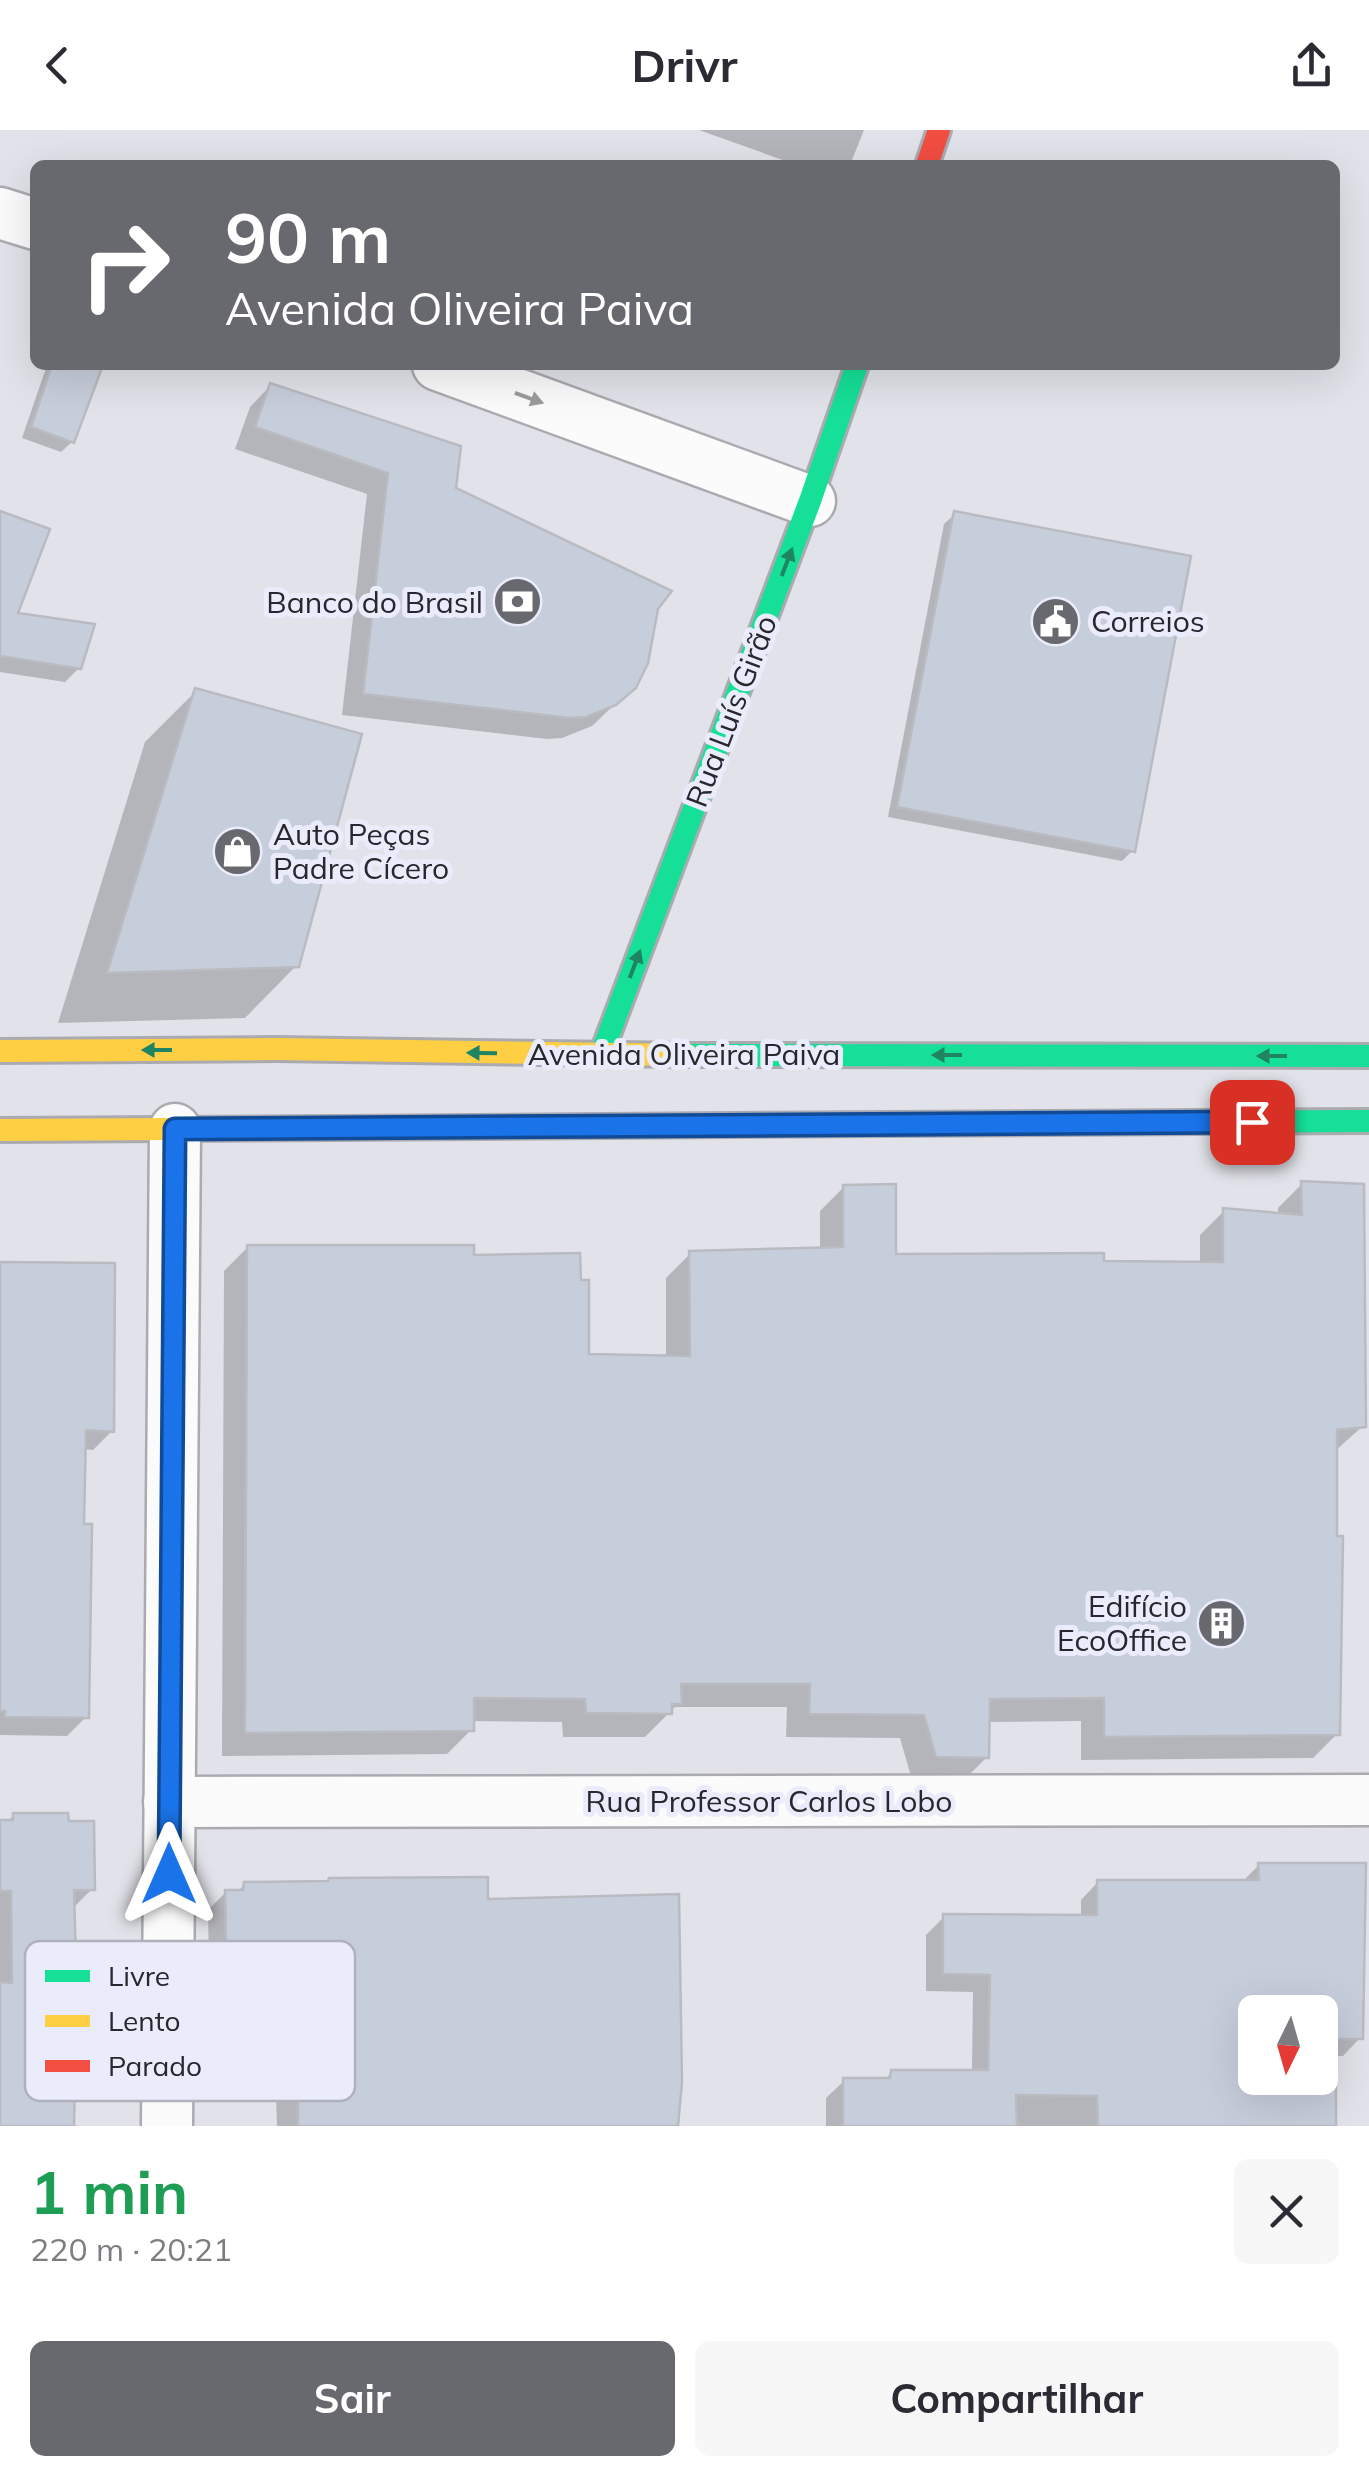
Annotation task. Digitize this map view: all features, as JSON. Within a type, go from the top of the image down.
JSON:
[{"type":"main road","points":[[929,160],[939,130]]},
{"type":"main road","name":"Rua Luís Girão","points":[[601,1055],[856,370]]},
{"type":"main road","name":"Avenida Oliveira Paiva","points":[[0,1051],[274,1049],[601,1055],[1369,1056]]},
{"type":"main road","points":[[0,1130],[1369,1120]]},
{"type":"street","points":[[0,213],[30,222]]},
{"type":"street","points":[[452,370],[810,501]]},
{"type":"street","points":[[169,1941],[175,1129]]},
{"type":"street","name":"Rua Professor Carlos Lobo","points":[[169,1802],[1369,1800]]},
{"type":"street","points":[[168,2101],[168,2126]]},
{"type":"building","points":[[50,370],[101,370],[74,443],[31,427]]},
{"type":"building","name":"Banco do Brasil","points":[[270,383],[461,446],[456,488],[672,591],[658,609],[648,663],[636,688],[616,705],[586,717],[570,718],[363,694],[388,473],[255,427]]},
{"type":"building","points":[[0,511],[50,529],[18,613],[95,624],[81,669],[0,656]]},
{"type":"building","name":"Correios","points":[[954,511],[1191,556],[1135,852],[897,807]]},
{"type":"building","name":"Auto Peças Padre Cícero","points":[[195,688],[362,734],[299,967],[107,973]]},
{"type":"building","points":[[1301,1181],[1364,1184],[1366,1427],[1337,1430],[1337,1536],[1343,1536],[1340,1735],[1104,1737],[1104,1698],[990,1699],[989,1758],[936,1757],[924,1715],[809,1714],[810,1684],[681,1684],[682,1704],[672,1704],[672,1714],[586,1713],[585,1699],[474,1698],[474,1731],[245,1733],[247,1245],[474,1245],[474,1255],[580,1253],[581,1280],[589,1280],[589,1354],[690,1356],[689,1251],[843,1247],[843,1185],[896,1184],[896,1254],[1104,1253],[1104,1261],[1223,1262],[1223,1208],[1302,1215]]},
{"type":"building","points":[[0,1262],[115,1263],[114,1432],[86,1430],[84,1524],[92,1524],[89,1718],[4,1717],[5,1711],[0,1711]]},
{"type":"building","points":[[13,1813],[68,1813],[69,1821],[94,1821],[95,1890],[74,1890],[75,1941],[25,1941],[25,2101],[75,2101],[74,2126],[0,2126],[0,1982],[12,1983],[11,1891],[0,1891],[0,1820],[13,1820]]},
{"type":"building","points":[[1258,1863],[1366,1863],[1363,2039],[1338,2039],[1338,1995],[1238,1995],[1238,2095],[1336,2095],[1336,2126],[1098,2126],[1097,2096],[1016,2095],[1017,2126],[843,2126],[843,2078],[890,2078],[891,2070],[988,2070],[990,1975],[943,1974],[943,1914],[1097,1915],[1097,1880],[1259,1880]]},
{"type":"building","points":[[488,1877],[488,1899],[679,1894],[682,2082],[678,2126],[298,2126],[298,2101],[355,2101],[355,1941],[226,1941],[225,1890],[243,1890],[244,1882]]},
{"type":"traffic: fast","points":[[601,1055],[810,501],[855,370]]},
{"type":"traffic: fast","points":[[687,1055],[1369,1056]]},
{"type":"traffic: fast","points":[[733,1125],[1369,1121]]},
{"type":"traffic: slow","points":[[0,1051],[275,1049],[687,1055]]},
{"type":"traffic: slow","points":[[0,1130],[340,1128]]},
{"type":"traffic: jam","points":[[929,160],[939,130]]},
{"type":"traffic: jam","points":[[340,1128],[733,1125]]},
{"type":"place","name":"Banco do Brasil","points":[[518,602]]},
{"type":"place","name":"Correios","points":[[1056,621]]},
{"type":"place","name":"Auto Peças Padre Cícero","points":[[238,851]]},
{"type":"place","name":"Edifício EcoOffice","points":[[1222,1623]]},
{"type":"route","points":[[169,1874],[175,1129],[1252,1122]]}]
